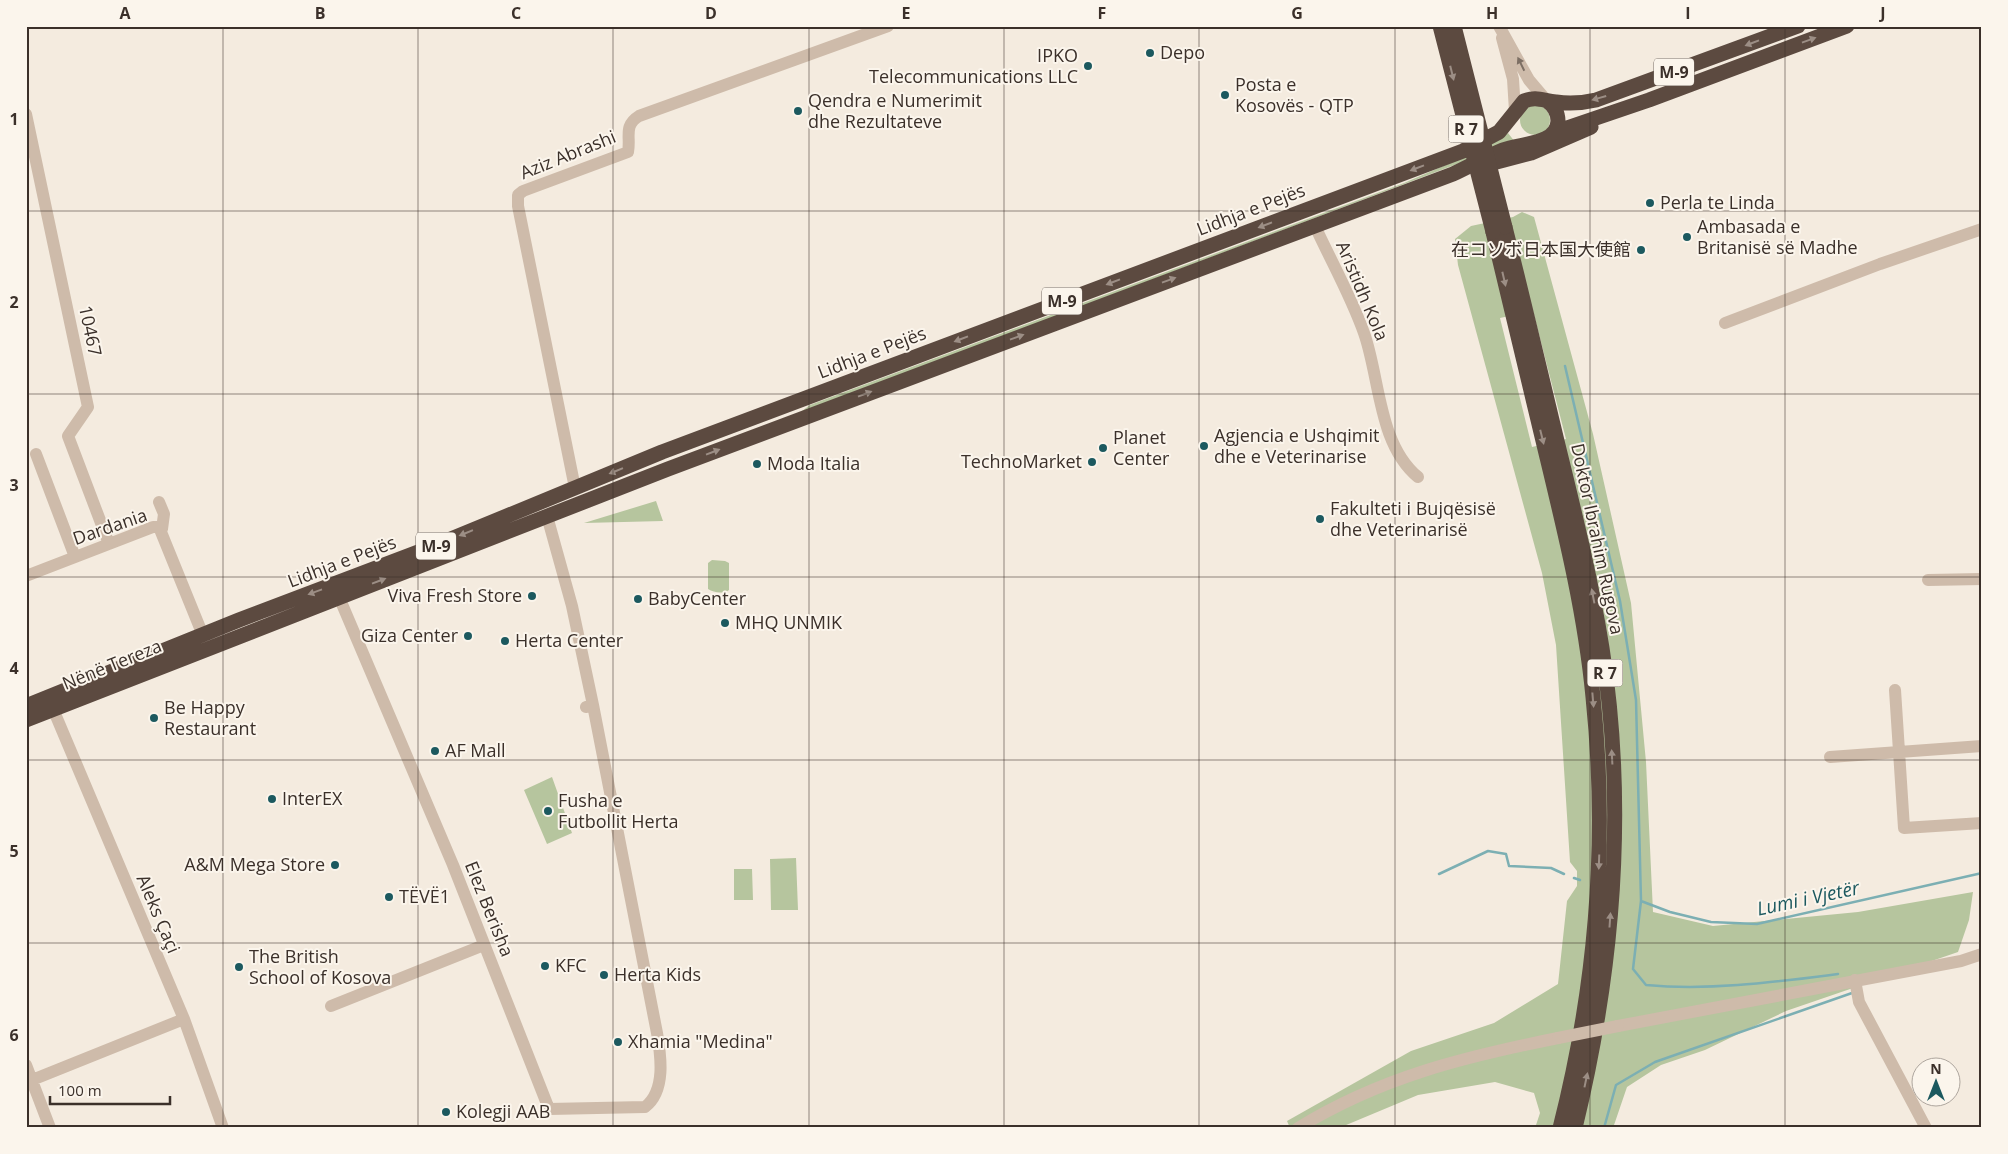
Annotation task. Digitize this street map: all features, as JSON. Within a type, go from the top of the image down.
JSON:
[{"type":"highway","name":"Doktor Ibrahim Rugova","points":[[1440,26],[1499,229],[1593,598],[1602,650],[1611,736],[1614,844],[1610,925],[1595,1042],[1575,1128]]},
{"type":"highway","name":"Doktor Ibrahim Rugova","points":[[1454,26],[1572,568],[1588,655],[1596,736],[1600,842],[1595,933],[1580,1042],[1560,1128]]},
{"type":"highway","name":"Lidhja e Pejës","points":[[206,634],[367,573],[703,436],[1463,151],[1499,132],[1524,100],[1531,98],[1577,103],[1596,100],[1798,26]]},
{"type":"highway","name":"Lidhja e Pejës","points":[[206,634],[336,598],[915,375],[1453,174],[1496,153],[1531,142],[1545,140],[1554,132],[1649,100],[1847,26]]},
{"type":"highway","points":[[1453,174],[1531,153],[1649,100]]},
{"type":"highway","points":[[1546,101],[1557,115],[1554,132]]},
{"type":"highway","points":[[1514,114],[1517,133],[1531,142]]},
{"type":"highway","name":"Nënë Tereza","points":[[26,706],[101,673],[206,634]]},
{"type":"highway","name":"Nënë Tereza","points":[[26,720],[206,634]]},
{"type":"street","name":"Aziz Abrashi","points":[[575,488],[518,206],[518,195],[523,191],[628,152],[629,124],[639,116],[888,26]]},
{"type":"street","points":[[1499,26],[1529,80],[1546,101]]},
{"type":"street","points":[[1499,26],[1513,79],[1514,114]]},
{"type":"street","name":"10467","points":[[26,114],[88,408],[68,436],[109,544]]},
{"type":"street","name":"Aristidh Kola","points":[[1315,226],[1365,336],[1388,429],[1405,463],[1418,477]]},
{"type":"street","points":[[1725,323],[1880,264],[1982,229]]},
{"type":"street","points":[[36,454],[75,557]]},
{"type":"street","points":[[159,502],[164,514],[162,528]]},
{"type":"street","name":"Elez Berisha","points":[[336,598],[453,865],[549,1110],[645,1107],[653,1098],[661,1071],[657,1033],[590,706],[568,588],[547,516]]},
{"type":"street","name":"Dardania","points":[[26,576],[153,528],[162,528],[206,634]]},
{"type":"street","points":[[1928,580],[1982,579]]},
{"type":"street","name":"Lidhja e Pejës","points":[[200,658],[327,609],[336,598]]},
{"type":"street","name":"Nënë Tereza","points":[[26,728],[200,658]]},
{"type":"street","name":"Nënë Tereza","points":[[26,700],[101,673]]},
{"type":"street","points":[[1895,690],[1904,828],[1982,823]]},
{"type":"street","name":"Aleks Çaçi","points":[[56,716],[184,1019],[223,1128]]},
{"type":"street","points":[[1830,756],[1982,746]]},
{"type":"street","points":[[331,1006],[484,945]]},
{"type":"street","points":[[1298,1128],[1365,1092],[1423,1070],[1477,1054],[1854,980],[1961,961],[1982,954]]},
{"type":"street","points":[[1854,980],[1859,1002],[1926,1128]]},
{"type":"street","points":[[32,1080],[184,1019]]},
{"type":"street","points":[[26,1065],[50,1128]]},
{"type":"green space","points":[[1535,105],[1546,109],[1550,120],[1546,131],[1535,135],[1524,131],[1520,120],[1524,109]]},
{"type":"green space","points":[[1508,133],[1515,142],[798,414],[810,405],[1404,183],[1485,148]]},
{"type":"green space","points":[[1522,212],[1534,217],[1593,434],[1631,603],[1646,762],[1653,912],[1713,926],[1858,912],[1973,892],[1969,920],[1958,952],[1786,1011],[1705,1050],[1661,1065],[1627,1087],[1613,1128],[1535,1128],[1540,1113],[1534,1093],[1495,1082],[1418,1095],[1339,1128],[1290,1128],[1287,1121],[1411,1051],[1494,1023],[1558,984],[1567,901],[1577,886],[1577,871],[1570,862],[1556,645],[1542,573],[1458,265],[1455,239],[1471,226],[1513,217]],"holes":[[[1533,311],[1566,439],[1532,447],[1500,318]]]},
{"type":"green space","points":[[656,501],[663,521],[584,523]]},
{"type":"green space","points":[[712,560],[729,563],[729,590],[719,592],[708,589],[708,563]]},
{"type":"green space","name":"Fusha e Futbollit Herta","points":[[552,777],[572,833],[547,844],[524,790]]},
{"type":"green space","points":[[796,858],[798,910],[771,910],[770,859]]},
{"type":"green space","points":[[734,869],[752,869],[753,900],[734,900]]},
{"type":"waterway","points":[[1565,366],[1620,601],[1636,700],[1641,901],[1633,969],[1646,985],[1670,987],[1742,985],[1838,974]]},
{"type":"waterway","name":"Lumi i Vjetër","points":[[1439,874],[1488,851],[1506,854],[1509,866],[1551,868],[1564,874]]},
{"type":"waterway","name":"Lumi i Vjetër","points":[[1641,901],[1670,912],[1711,922],[1757,924],[1982,873]]},
{"type":"waterway","name":"Lumi i Vjetër","points":[[1574,878],[1580,880]]},
{"type":"waterway","points":[[1604,1128],[1616,1085],[1655,1062],[1852,993]]},
{"type":"place","name":"Depo","points":[[1150,53]]},
{"type":"place","name":"IPKO Telecommunications LLC","points":[[1088,66]]},
{"type":"place","name":"Posta e Kosovës - QTP","points":[[1225,95]]},
{"type":"place","name":"Qendra e Numerimit dhe Rezultateve","points":[[798,111]]},
{"type":"place","name":"Perla te Linda","points":[[1650,203]]},
{"type":"place","name":"Ambasada e Britanisë së Madhe","points":[[1687,237]]},
{"type":"place","name":"在コソボ日本国大使館","points":[[1641,250]]},
{"type":"place","name":"Agjencia e Ushqimit dhe e Veterinarise","points":[[1204,446]]},
{"type":"place","name":"Planet Center","points":[[1103,448]]},
{"type":"place","name":"TechnoMarket","points":[[1092,462]]},
{"type":"place","name":"Moda Italia","points":[[757,464]]},
{"type":"place","name":"Fakulteti i Bujqësisë dhe Veterinarisë","points":[[1320,519]]},
{"type":"place","name":"Viva Fresh Store","points":[[532,596]]},
{"type":"place","name":"BabyCenter","points":[[638,599]]},
{"type":"place","name":"MHQ UNMIK","points":[[725,623]]},
{"type":"place","name":"Giza Center","points":[[468,636]]},
{"type":"place","name":"Herta Center","points":[[505,641]]},
{"type":"place","name":"Be Happy Restaurant","points":[[154,718]]},
{"type":"place","name":"AF Mall","points":[[435,751]]},
{"type":"place","name":"InterEX","points":[[272,799]]},
{"type":"place","name":"Fusha e Futbollit Herta","points":[[548,811]]},
{"type":"place","name":"A&M Mega Store","points":[[335,865]]},
{"type":"place","name":"TËVË1","points":[[389,897]]},
{"type":"place","name":"KFC","points":[[545,966]]},
{"type":"place","name":"The British School of Kosova","points":[[239,967]]},
{"type":"place","name":"Herta Kids","points":[[604,975]]},
{"type":"place","name":"Xhamia \"Medina\"","points":[[618,1042]]},
{"type":"place","name":"Kolegji AAB","points":[[446,1112]]}]
